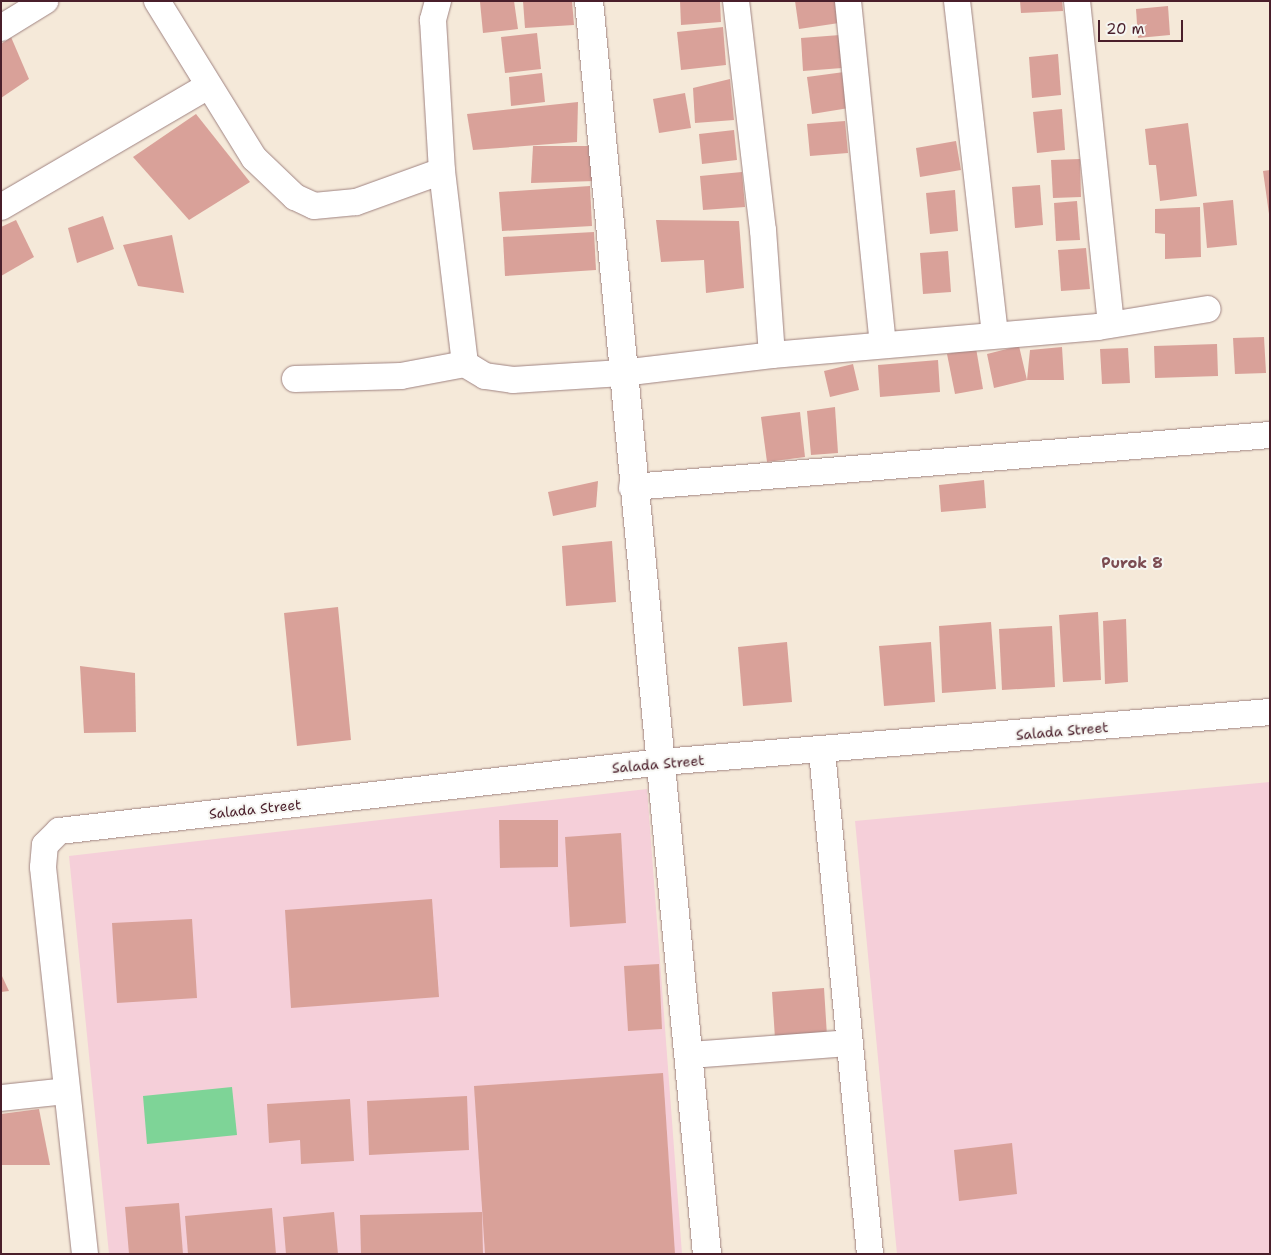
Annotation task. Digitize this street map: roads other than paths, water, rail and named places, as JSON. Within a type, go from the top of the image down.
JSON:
[{"type":"street","points":[[1,28],[44,1]]},
{"type":"street","points":[[157,1],[254,158],[295,197],[314,206],[356,202],[442,171]]},
{"type":"street","points":[[438,1],[433,20],[442,171],[465,364]]},
{"type":"street","points":[[589,1],[632,487],[662,762],[707,1254]]},
{"type":"street","points":[[736,1],[763,230],[772,355]]},
{"type":"street","points":[[848,1],[883,344]]},
{"type":"street","points":[[957,1],[995,335]]},
{"type":"street","points":[[1077,1],[1111,324]]},
{"type":"street","points":[[1,207],[208,86]]},
{"type":"street","points":[[295,379],[401,376],[465,364],[502,380],[622,373],[772,355],[1111,324],[1208,309]]},
{"type":"street","points":[[632,487],[1270,435]]},
{"type":"street","name":"Salada Street","points":[[67,1091],[43,867],[49,837],[71,830],[662,762],[822,752],[1270,712]]},
{"type":"street","points":[[822,752],[870,1254]]},
{"type":"street","points":[[690,1055],[849,1044]]},
{"type":"street","points":[[1,1098],[67,1091],[85,1254]]},
{"type":"district","name":"Purok 8","points":[[1132,564]]}]
